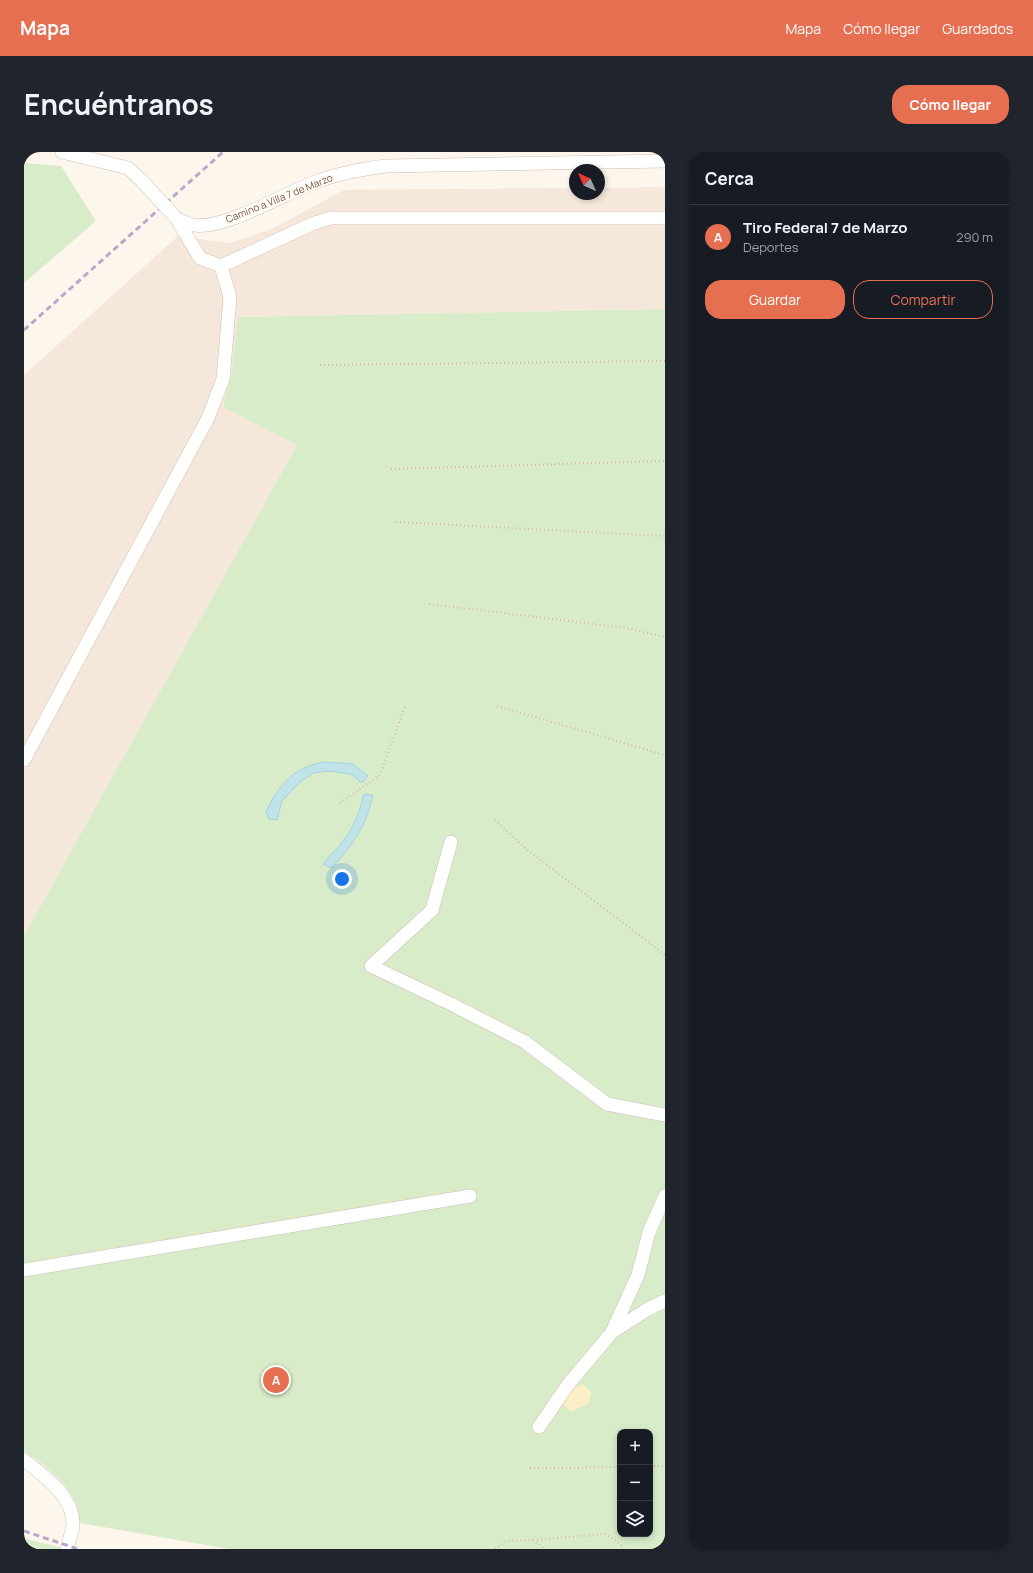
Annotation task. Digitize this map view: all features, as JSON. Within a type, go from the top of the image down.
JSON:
[{"type":"street","name":"Camino a Villa 7 de Marzo","points":[[62,152],[128,168],[176,218],[192,225],[209,226],[244,214],[316,182],[347,172],[386,166],[665,161]]},
{"type":"street","points":[[176,218],[200,258],[221,266],[312,224],[330,218],[665,218]]},
{"type":"street","points":[[24,760],[208,418],[217,397],[223,379],[230,297],[221,266]]},
{"type":"street","points":[[451,842],[432,910],[371,966],[453,1005],[525,1042],[607,1104],[665,1115]]},
{"type":"street","points":[[24,1270],[470,1196]]},
{"type":"street","points":[[539,1427],[568,1386],[612,1332],[638,1275],[649,1232],[665,1196]]},
{"type":"street","points":[[612,1332],[648,1309],[665,1301]]},
{"type":"street","points":[[24,1460],[66,1497],[71,1512],[73,1525],[67,1549]]},
{"type":"path","points":[[320,365],[665,361]]},
{"type":"path","points":[[390,469],[665,461]]},
{"type":"path","points":[[396,522],[665,536]]},
{"type":"path","points":[[429,604],[626,628],[665,637]]},
{"type":"path","points":[[340,803],[380,775],[405,706]]},
{"type":"path","points":[[497,706],[665,755]]},
{"type":"path","points":[[495,820],[525,848],[665,955]]},
{"type":"path","points":[[653,1466],[665,1466]]},
{"type":"path","points":[[530,1468],[617,1467]]},
{"type":"path","points":[[495,1549],[506,1541],[606,1534],[619,1543],[624,1549]]},
{"type":"path","points":[[533,1540],[545,1549]]},
{"type":"shaded area","points":[[665,187],[665,309],[238,317],[231,376],[223,407],[297,445],[24,936],[24,375],[178,236],[229,243],[272,229],[344,190],[569,188],[569,200],[605,200],[605,188]]},
{"type":"green space","points":[[24,163],[61,166],[96,221],[24,283]]},
{"type":"green space","points":[[665,309],[665,1549],[229,1549],[80,1523],[77,1506],[67,1488],[54,1474],[24,1451],[24,936],[297,445],[223,407],[231,376],[238,317]]},
{"type":"green space","points":[[24,1538],[66,1549],[24,1549]]},
{"type":"sand","points":[[583,1384],[591,1392],[588,1404],[570,1412],[563,1403],[572,1389]]},
{"type":"water","points":[[327,762],[353,764],[368,776],[362,783],[351,774],[328,771],[313,773],[300,782],[282,801],[277,820],[269,819],[266,812],[271,802],[276,793],[290,778],[306,767]]},
{"type":"water","points":[[364,794],[373,795],[366,818],[358,835],[332,868],[324,865],[324,862],[345,839],[354,824]]},
{"type":"railway","points":[[24,330],[223,152]]},
{"type":"railway","points":[[24,1531],[78,1549]]},
{"type":"place","name":"Tiro Federal 7 de Marzo","points":[[276,1380]]}]
